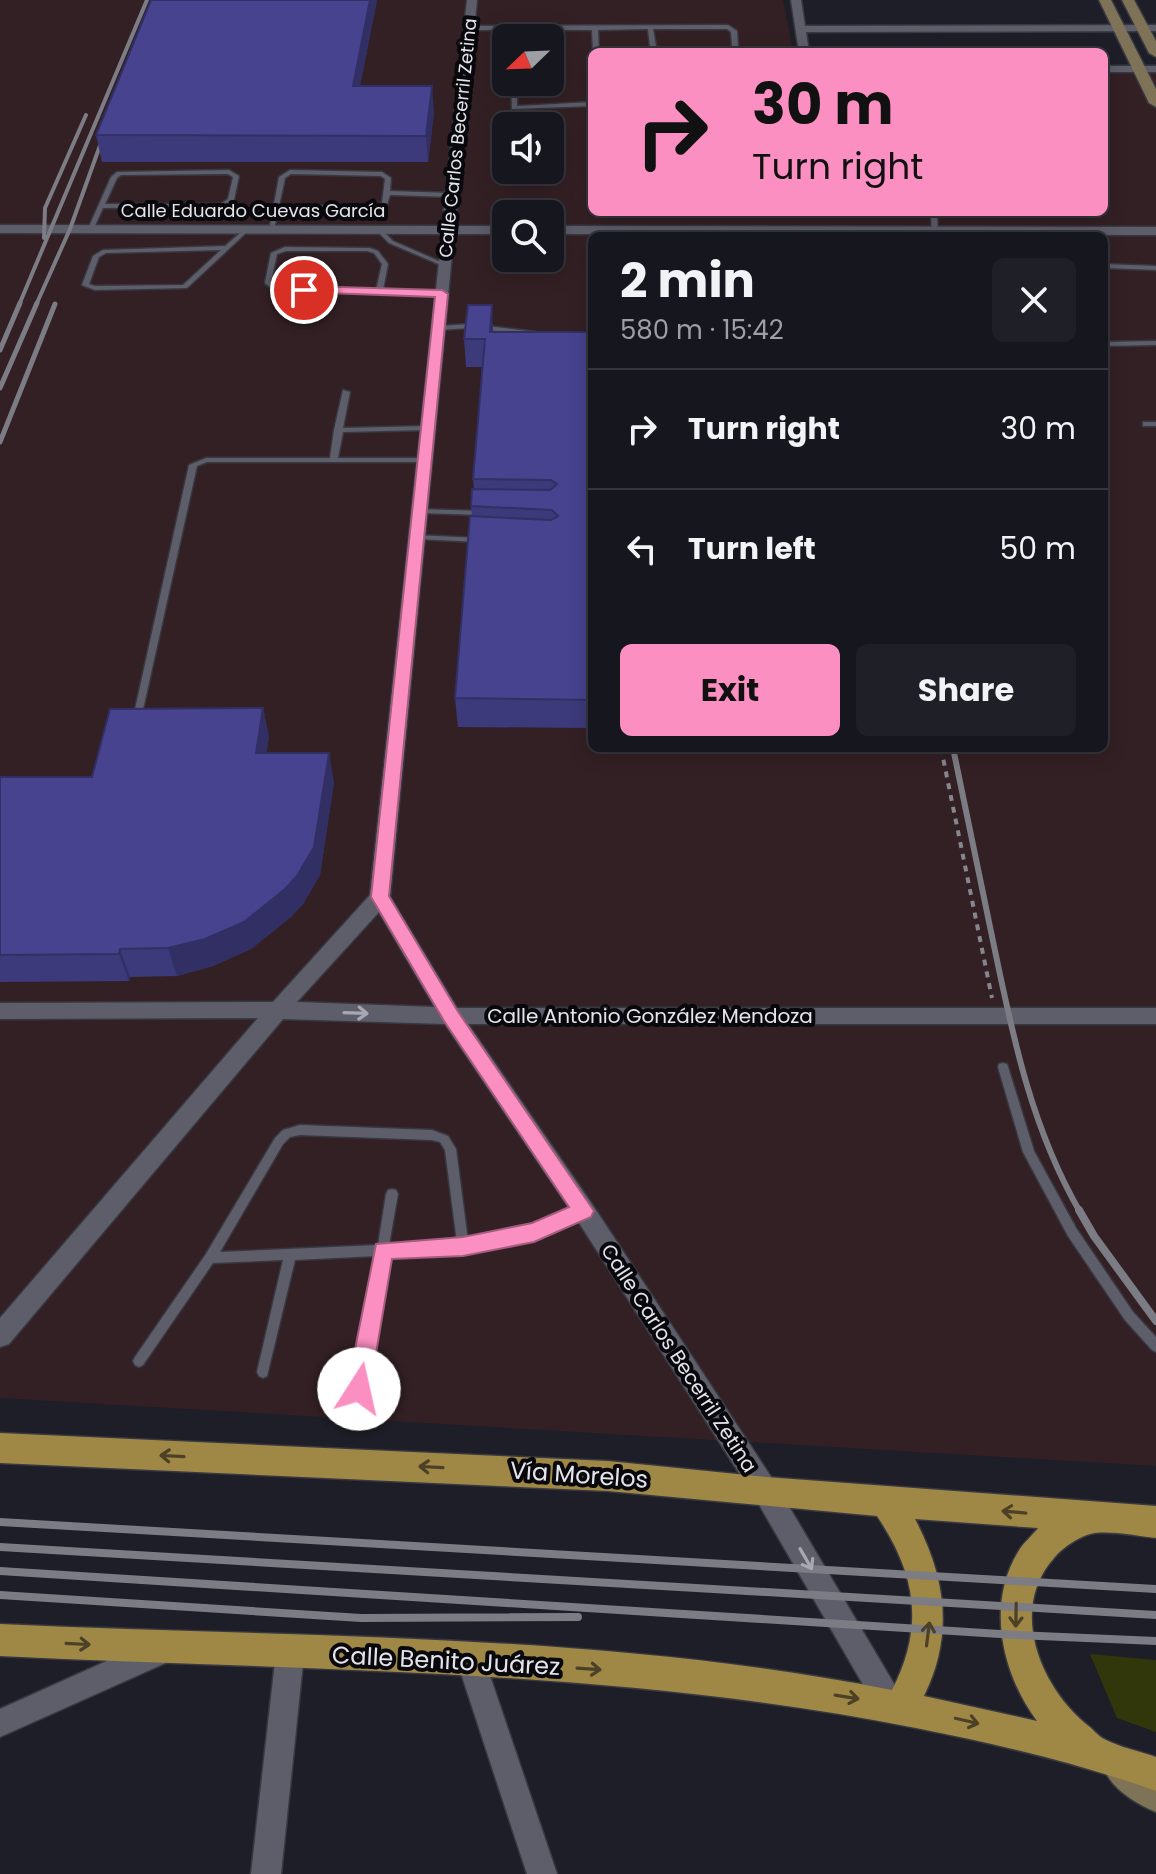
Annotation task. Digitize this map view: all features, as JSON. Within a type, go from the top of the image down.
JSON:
[{"type":"main road","name":"Vía Morelos","points":[[0,1448],[608,1476],[766,1492],[1156,1522]]},
{"type":"main road","points":[[886,1502],[903,1524],[916,1549],[929,1604],[924,1658],[896,1705],[1096,1751],[1156,1774]]},
{"type":"main road","points":[[1092,1518],[1063,1529],[1039,1548],[1021,1581],[1015,1606],[1020,1653],[1041,1700],[1077,1739],[1096,1751]]},
{"type":"main road","name":"Calle Benito Juárez","points":[[0,1640],[471,1661],[732,1679],[896,1705]]},
{"type":"street","name":"Calle Carlos Becerril Zetina","points":[[472,0],[380,897],[451,1016],[584,1211],[766,1492],[896,1705]]},
{"type":"street","points":[[796,0],[803,48]]},
{"type":"street","points":[[1105,0],[1156,103]]},
{"type":"street","points":[[1128,0],[1150,28],[1156,53]]},
{"type":"street","points":[[800,29],[1150,28]]},
{"type":"street","points":[[1108,69],[1156,69]]},
{"type":"street","name":"Calle Eduardo Cuevas García","points":[[0,229],[492,230]]},
{"type":"street","points":[[564,230],[746,232]]},
{"type":"street","points":[[1083,232],[1156,231]]},
{"type":"street","points":[[0,1336],[278,1010],[380,897]]},
{"type":"street","name":"Calle Antonio González Mendoza","points":[[0,1011],[278,1010],[451,1016],[1156,1016]]},
{"type":"street","points":[[0,1723],[164,1649]]},
{"type":"street","points":[[266,1874],[290,1653]]},
{"type":"street","points":[[471,1661],[542,1874]]},
{"type":"street","points":[[1096,1751],[1156,1795]]},
{"type":"lane","points":[[564,28],[728,27],[734,31],[735,48]]},
{"type":"lane","points":[[469,28],[492,28]]},
{"type":"lane","points":[[595,28],[596,48]]},
{"type":"lane","points":[[650,28],[655,48]]},
{"type":"lane","points":[[514,96],[514,108],[588,104]]},
{"type":"lane","points":[[91,229],[101,206],[114,177],[123,172],[229,172],[236,176],[231,200],[222,206],[101,206]]},
{"type":"lane","points":[[271,230],[275,208],[282,177],[290,172],[382,174],[388,178],[385,204],[378,207],[275,208]]},
{"type":"lane","points":[[387,193],[452,195]]},
{"type":"lane","points":[[378,229],[391,242],[445,265]]},
{"type":"lane","points":[[226,248],[105,251],[96,256],[85,285],[95,288],[185,287],[246,230]]},
{"type":"lane","points":[[379,292],[385,264],[376,252],[368,249],[285,249],[273,255],[268,283],[274,288],[379,292],[442,294]]},
{"type":"lane","points":[[1108,266],[1156,268]]},
{"type":"lane","points":[[438,328],[471,326],[552,334]]},
{"type":"lane","points":[[1108,344],[1156,343]]},
{"type":"lane","points":[[334,459],[346,392]]},
{"type":"lane","points":[[1146,424],[1156,424]]},
{"type":"lane","points":[[338,430],[428,428]]},
{"type":"lane","points":[[138,714],[193,465],[206,460],[425,460]]},
{"type":"lane","points":[[420,511],[491,513]]},
{"type":"lane","points":[[417,537],[492,541]]},
{"type":"lane","points":[[1003,1067],[1029,1152],[1072,1232],[1129,1316],[1156,1346]]},
{"type":"lane","points":[[139,1361],[210,1258],[279,1141],[287,1133],[300,1130],[432,1135],[444,1139],[450,1149],[463,1247]]},
{"type":"lane","points":[[359,1389],[392,1194]]},
{"type":"lane","points":[[210,1258],[463,1247],[534,1232],[584,1211]]},
{"type":"lane","points":[[263,1372],[290,1254]]},
{"type":"path","points":[[942,752],[991,989]]},
{"type":"shaded area","points":[[0,0],[783,0],[792,48],[588,48],[588,216],[1108,216],[1108,71],[1156,71],[1156,1466],[0,1398]]},
{"type":"green space","points":[[1090,1654],[1156,1660],[1156,1732],[1117,1718]]},
{"type":"building","points":[[151,0],[370,0],[353,86],[432,86],[426,136],[96,135]]},
{"type":"building","points":[[468,305],[492,305],[490,332],[588,332],[588,700],[455,698],[470,516],[551,520],[558,516],[552,510],[471,506],[472,489],[550,490],[557,484],[551,480],[473,479],[485,339],[464,339]]},
{"type":"building","points":[[263,708],[256,753],[329,753],[314,847],[297,876],[285,889],[244,922],[205,939],[168,948],[120,949],[119,954],[0,955],[0,777],[92,777],[110,709]]},
{"type":"railway","points":[[19,305],[147,0]]},
{"type":"railway","points":[[44,238],[45,208],[86,115]]},
{"type":"railway","points":[[36,305],[70,229],[107,126]]},
{"type":"railway","points":[[0,350],[20,303]]},
{"type":"railway","points":[[0,388],[37,303]]},
{"type":"railway","points":[[0,442],[55,304]]},
{"type":"railway","points":[[954,752],[1001,980],[1026,1082],[1049,1148],[1080,1212]]},
{"type":"railway","points":[[1079,1210],[1094,1236],[1156,1321]]},
{"type":"railway","points":[[0,1522],[1156,1589]]},
{"type":"railway","points":[[0,1547],[1156,1615]]},
{"type":"railway","points":[[0,1571],[1016,1635],[1156,1641]]},
{"type":"railway","points":[[0,1595],[361,1618],[578,1617]]},
{"type":"route","points":[[304,290],[442,294],[380,897],[451,1016],[584,1211],[534,1232],[463,1247],[383,1250],[359,1389]]}]
